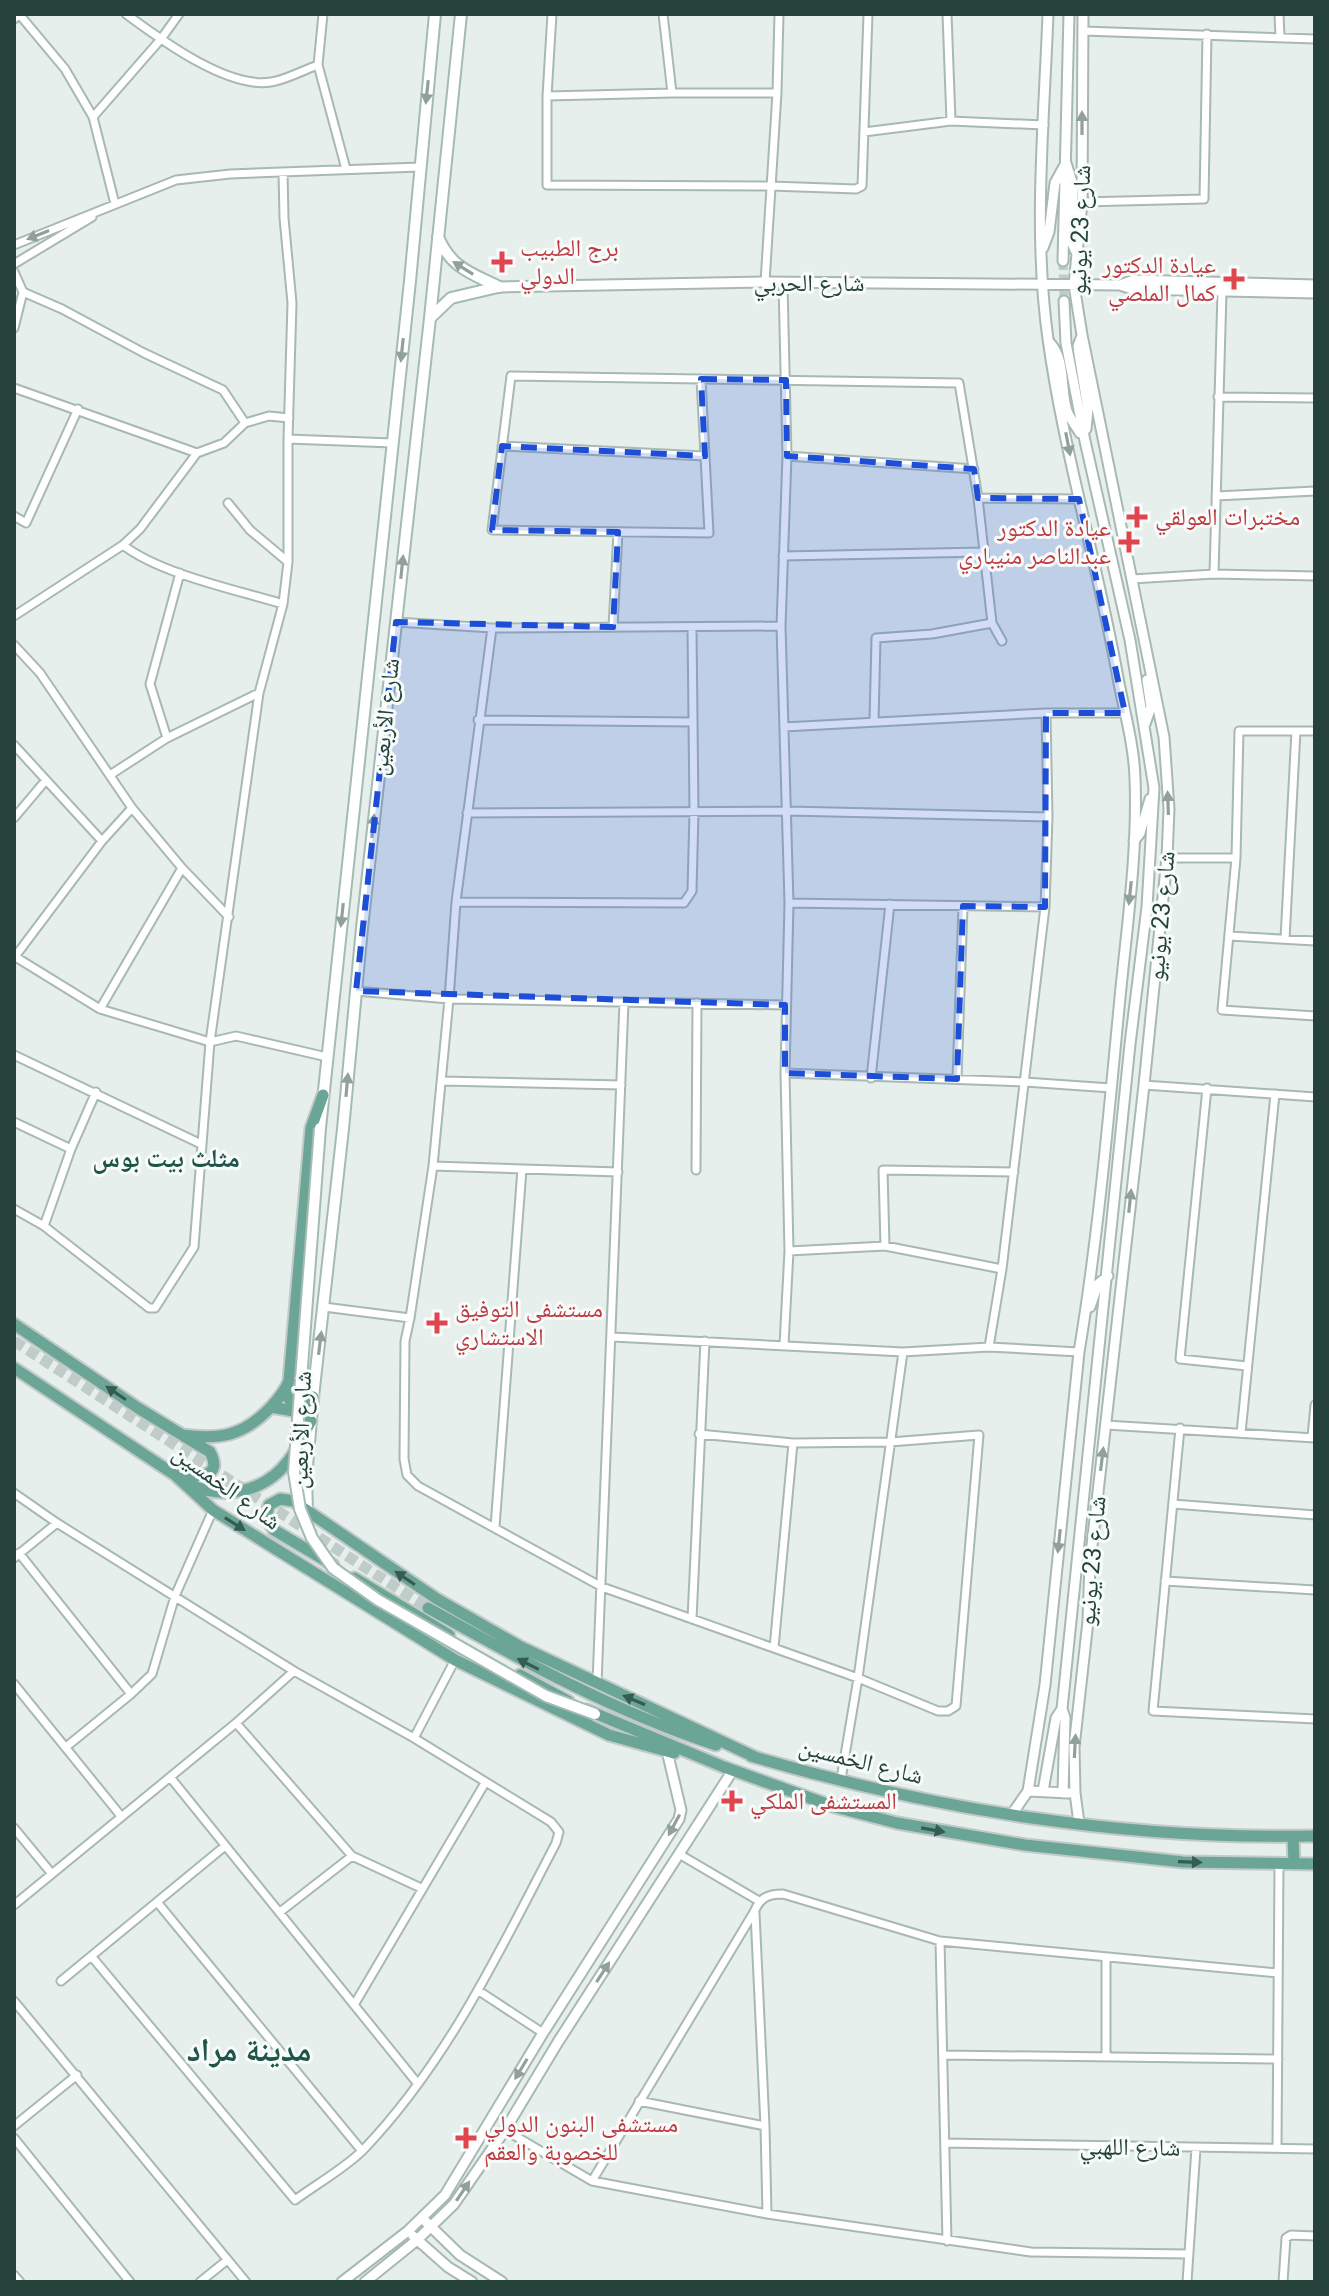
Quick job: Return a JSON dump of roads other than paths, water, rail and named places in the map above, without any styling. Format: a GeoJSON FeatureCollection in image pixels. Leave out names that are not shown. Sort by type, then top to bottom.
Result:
{"type":"FeatureCollection","features":[{"type":"Feature","properties":{"kind":"main road","name":"شارع الأربعين"},"geometry":{"type":"LineString","coordinates":[[435,14],[410,281],[323,1095],[294,1472],[300,1509],[312,1538],[333,1568],[378,1600],[546,1696],[595,1714]]}},
{"type":"Feature","properties":{"kind":"main road","name":"شارع الأربعين"},"geometry":{"type":"LineString","coordinates":[[321,1522],[307,1512],[306,1477],[313,1397],[461,14]]}},
{"type":"Feature","properties":{"kind":"main road"},"geometry":{"type":"LineString","coordinates":[[438,237],[449,258],[459,267],[499,287]]}},
{"type":"Feature","properties":{"kind":"main road"},"geometry":{"type":"LineString","coordinates":[[430,318],[451,298],[499,287]]}},
{"type":"Feature","properties":{"kind":"main road"},"geometry":{"type":"LineString","coordinates":[[182,1435],[204,1438],[242,1431],[256,1422],[285,1390],[291,1370],[311,1128],[323,1095]]}},
{"type":"Feature","properties":{"kind":"main road"},"geometry":{"type":"LineString","coordinates":[[14,1324],[210,1452],[213,1457],[210,1472],[180,1479]]}},
{"type":"Feature","properties":{"kind":"main road","name":"شارع الخمسين"},"geometry":{"type":"LineString","coordinates":[[14,1368],[180,1479],[213,1510],[455,1660],[609,1735],[729,1768]]}},
{"type":"Feature","properties":{"kind":"main road"},"geometry":{"type":"LineString","coordinates":[[285,1390],[289,1399],[297,1404],[306,1403],[313,1397]]}},
{"type":"Feature","properties":{"kind":"main road"},"geometry":{"type":"LineString","coordinates":[[180,1479],[204,1490],[221,1493],[245,1492],[267,1481],[289,1461],[311,1421],[294,1411],[271,1407]]}},
{"type":"Feature","properties":{"kind":"main road","name":"شارع الخمسين"},"geometry":{"type":"LineString","coordinates":[[321,1522],[293,1501],[280,1499],[269,1505],[266,1517],[274,1530],[405,1609],[595,1714],[835,1807],[911,1826],[1025,1845],[1183,1862],[1315,1864]]}},
{"type":"Feature","properties":{"kind":"main road"},"geometry":{"type":"LineString","coordinates":[[321,1522],[437,1599],[521,1647],[755,1757]]}},
{"type":"Feature","properties":{"kind":"main road","name":"شارع الخمسين"},"geometry":{"type":"LineString","coordinates":[[428,1608],[526,1663],[596,1697],[692,1737],[755,1757],[932,1801],[1012,1814],[1188,1835],[1315,1836]]}},
{"type":"Feature","properties":{"kind":"main road"},"geometry":{"type":"LineString","coordinates":[[1293,1837],[1294,1864]]}},
{"type":"Feature","properties":{"kind":"street"},"geometry":{"type":"LineString","coordinates":[[14,19],[19,14],[65,69],[93,117],[115,204]]}},
{"type":"Feature","properties":{"kind":"street"},"geometry":{"type":"LineString","coordinates":[[126,14],[219,73],[244,81],[270,83],[318,65]]}},
{"type":"Feature","properties":{"kind":"street"},"geometry":{"type":"LineString","coordinates":[[93,117],[179,14]]}},
{"type":"Feature","properties":{"kind":"street"},"geometry":{"type":"LineString","coordinates":[[323,14],[318,65],[346,169]]}},
{"type":"Feature","properties":{"kind":"street"},"geometry":{"type":"LineString","coordinates":[[552,14],[547,96],[547,185],[860,188],[868,14]]}},
{"type":"Feature","properties":{"kind":"street"},"geometry":{"type":"LineString","coordinates":[[663,14],[672,93]]}},
{"type":"Feature","properties":{"kind":"street"},"geometry":{"type":"LineString","coordinates":[[765,282],[779,14]]}},
{"type":"Feature","properties":{"kind":"street"},"geometry":{"type":"LineString","coordinates":[[947,14],[951,121]]}},
{"type":"Feature","properties":{"kind":"street","name":"شارع 23 يونيو"},"geometry":{"type":"LineString","coordinates":[[1012,1814],[1028,1791],[1045,1685],[1079,1352],[1111,1088],[1133,842],[1135,776],[1110,631],[1079,499],[1048,340],[1041,193],[1048,14]]}},
{"type":"Feature","properties":{"kind":"street"},"geometry":{"type":"LineString","coordinates":[[1063,261],[1069,14]]}},
{"type":"Feature","properties":{"kind":"street","name":"شارع 23 يونيو"},"geometry":{"type":"LineString","coordinates":[[1079,1823],[1074,1747],[1088,1621],[1090,1563],[1144,1085],[1167,858],[1169,809],[1164,737],[1074,285],[1082,202],[1083,14]]}},
{"type":"Feature","properties":{"kind":"street"},"geometry":{"type":"LineString","coordinates":[[1279,14],[1280,37]]}},
{"type":"Feature","properties":{"kind":"street"},"geometry":{"type":"LineString","coordinates":[[1083,31],[1315,39]]}},
{"type":"Feature","properties":{"kind":"street"},"geometry":{"type":"LineString","coordinates":[[1082,202],[1204,199],[1207,34]]}},
{"type":"Feature","properties":{"kind":"street"},"geometry":{"type":"LineString","coordinates":[[547,96],[777,93]]}},
{"type":"Feature","properties":{"kind":"street"},"geometry":{"type":"LineString","coordinates":[[864,132],[951,121],[1044,125]]}},
{"type":"Feature","properties":{"kind":"street"},"geometry":{"type":"LineString","coordinates":[[1042,251],[1049,232],[1055,183],[1066,163]]}},
{"type":"Feature","properties":{"kind":"street"},"geometry":{"type":"LineString","coordinates":[[1066,163],[1073,185],[1071,241],[1077,256]]}},
{"type":"Feature","properties":{"kind":"street"},"geometry":{"type":"LineString","coordinates":[[14,245],[176,180],[230,174],[420,167]]}},
{"type":"Feature","properties":{"kind":"street"},"geometry":{"type":"LineString","coordinates":[[14,1209],[44,1226],[149,1308],[155,1308],[194,1247],[210,1042],[259,693],[283,604],[288,562],[292,303],[283,172]]}},
{"type":"Feature","properties":{"kind":"street"},"geometry":{"type":"LineString","coordinates":[[14,264],[115,204]]}},
{"type":"Feature","properties":{"kind":"street"},"geometry":{"type":"LineString","coordinates":[[14,272],[23,292],[14,328]]}},
{"type":"Feature","properties":{"kind":"street","name":"شارع الحربي"},"geometry":{"type":"LineString","coordinates":[[1120,285],[1134,280],[1315,285]]}},
{"type":"Feature","properties":{"kind":"street","name":"شارع الحربي"},"geometry":{"type":"LineString","coordinates":[[499,287],[765,282],[1120,285],[1132,289],[1315,293]]}},
{"type":"Feature","properties":{"kind":"street"},"geometry":{"type":"LineString","coordinates":[[783,283],[787,456],[781,626],[789,903],[785,1005],[789,1251],[784,1345]]}},
{"type":"Feature","properties":{"kind":"street"},"geometry":{"type":"LineString","coordinates":[[23,292],[223,390],[245,423]]}},
{"type":"Feature","properties":{"kind":"street"},"geometry":{"type":"LineString","coordinates":[[1214,574],[1222,292]]}},
{"type":"Feature","properties":{"kind":"street"},"geometry":{"type":"LineString","coordinates":[[1063,1793],[1065,1718],[1062,1709],[1130,1044],[1147,907],[1154,788],[1130,640],[1066,343],[1064,301]]}},
{"type":"Feature","properties":{"kind":"street"},"geometry":{"type":"LineString","coordinates":[[1082,335],[1078,346],[1088,409],[1085,441]]}},
{"type":"Feature","properties":{"kind":"street"},"geometry":{"type":"LineString","coordinates":[[1048,340],[1057,353],[1068,412],[1085,441]]}},
{"type":"Feature","properties":{"kind":"street"},"geometry":{"type":"LineString","coordinates":[[701,379],[709,533],[492,530],[511,376],[959,383],[978,498],[992,623],[1002,641]]}},
{"type":"Feature","properties":{"kind":"street"},"geometry":{"type":"LineString","coordinates":[[14,388],[197,453]]}},
{"type":"Feature","properties":{"kind":"street"},"geometry":{"type":"LineString","coordinates":[[1218,397],[1315,398]]}},
{"type":"Feature","properties":{"kind":"street"},"geometry":{"type":"LineString","coordinates":[[14,516],[26,523],[78,409]]}},
{"type":"Feature","properties":{"kind":"street"},"geometry":{"type":"LineString","coordinates":[[14,616],[123,545],[140,529],[197,453],[224,443],[245,423],[269,416],[289,418]]}},
{"type":"Feature","properties":{"kind":"street"},"geometry":{"type":"LineString","coordinates":[[288,439],[392,443]]}},
{"type":"Feature","properties":{"kind":"street"},"geometry":{"type":"LineString","coordinates":[[502,446],[705,456]]}},
{"type":"Feature","properties":{"kind":"street"},"geometry":{"type":"LineString","coordinates":[[787,456],[974,469]]}},
{"type":"Feature","properties":{"kind":"street"},"geometry":{"type":"LineString","coordinates":[[1216,496],[1315,491]]}},
{"type":"Feature","properties":{"kind":"street"},"geometry":{"type":"LineString","coordinates":[[978,498],[1079,499]]}},
{"type":"Feature","properties":{"kind":"street"},"geometry":{"type":"LineString","coordinates":[[228,503],[250,530],[288,562]]}},
{"type":"Feature","properties":{"kind":"street"},"geometry":{"type":"LineString","coordinates":[[613,627],[618,532]]}},
{"type":"Feature","properties":{"kind":"street"},"geometry":{"type":"LineString","coordinates":[[123,545],[137,556],[180,573],[283,604]]}},
{"type":"Feature","properties":{"kind":"street"},"geometry":{"type":"LineString","coordinates":[[783,556],[983,552]]}},
{"type":"Feature","properties":{"kind":"street"},"geometry":{"type":"LineString","coordinates":[[167,738],[150,684],[180,573]]}},
{"type":"Feature","properties":{"kind":"street"},"geometry":{"type":"LineString","coordinates":[[1132,579],[1214,574],[1315,576]]}},
{"type":"Feature","properties":{"kind":"street"},"geometry":{"type":"LineString","coordinates":[[396,622],[492,628],[781,626]]}},
{"type":"Feature","properties":{"kind":"street"},"geometry":{"type":"LineString","coordinates":[[874,721],[876,638],[932,634],[992,623]]}},
{"type":"Feature","properties":{"kind":"street"},"geometry":{"type":"LineString","coordinates":[[492,628],[456,902],[433,1166],[405,1341],[404,1459],[407,1475],[418,1486],[602,1587],[858,1678],[938,1711],[948,1711],[956,1706],[979,1435],[890,1442],[793,1443],[699,1434]]}},
{"type":"Feature","properties":{"kind":"street"},"geometry":{"type":"LineString","coordinates":[[456,902],[684,903],[692,891],[692,628]]}},
{"type":"Feature","properties":{"kind":"street"},"geometry":{"type":"LineString","coordinates":[[1144,727],[1151,707],[1144,664],[1146,643]]}},
{"type":"Feature","properties":{"kind":"street"},"geometry":{"type":"LineString","coordinates":[[14,645],[40,673],[132,808],[182,868],[229,917]]}},
{"type":"Feature","properties":{"kind":"street"},"geometry":{"type":"LineString","coordinates":[[110,775],[167,738],[259,693]]}},
{"type":"Feature","properties":{"kind":"street"},"geometry":{"type":"LineString","coordinates":[[784,727],[1046,713],[1125,713]]}},
{"type":"Feature","properties":{"kind":"street"},"geometry":{"type":"LineString","coordinates":[[989,1347],[1002,1269],[1045,907],[1048,817],[1046,713]]}},
{"type":"Feature","properties":{"kind":"street"},"geometry":{"type":"LineString","coordinates":[[478,720],[693,722]]}},
{"type":"Feature","properties":{"kind":"street"},"geometry":{"type":"LineString","coordinates":[[1315,731],[1239,731],[1236,858],[1222,1010],[1315,1016]]}},
{"type":"Feature","properties":{"kind":"street"},"geometry":{"type":"LineString","coordinates":[[1285,939],[1296,731]]}},
{"type":"Feature","properties":{"kind":"street"},"geometry":{"type":"LineString","coordinates":[[14,745],[102,841]]}},
{"type":"Feature","properties":{"kind":"street"},"geometry":{"type":"LineString","coordinates":[[14,818],[46,780]]}},
{"type":"Feature","properties":{"kind":"street"},"geometry":{"type":"LineString","coordinates":[[1133,842],[1140,833],[1154,788]]}},
{"type":"Feature","properties":{"kind":"street"},"geometry":{"type":"LineString","coordinates":[[132,808],[102,841],[14,957],[100,1009],[210,1042],[236,1036],[327,1057]]}},
{"type":"Feature","properties":{"kind":"street"},"geometry":{"type":"LineString","coordinates":[[467,813],[788,811],[1048,817]]}},
{"type":"Feature","properties":{"kind":"street"},"geometry":{"type":"LineString","coordinates":[[1167,858],[1236,858]]}},
{"type":"Feature","properties":{"kind":"street"},"geometry":{"type":"LineString","coordinates":[[100,1009],[182,868]]}},
{"type":"Feature","properties":{"kind":"street"},"geometry":{"type":"LineString","coordinates":[[789,903],[1045,907]]}},
{"type":"Feature","properties":{"kind":"street"},"geometry":{"type":"LineString","coordinates":[[871,1078],[890,904]]}},
{"type":"Feature","properties":{"kind":"street"},"geometry":{"type":"LineString","coordinates":[[957,1079],[963,906]]}},
{"type":"Feature","properties":{"kind":"street"},"geometry":{"type":"LineString","coordinates":[[1229,936],[1315,941]]}},
{"type":"Feature","properties":{"kind":"street"},"geometry":{"type":"LineString","coordinates":[[356,991],[449,999],[785,1005]]}},
{"type":"Feature","properties":{"kind":"street"},"geometry":{"type":"LineString","coordinates":[[597,1684],[624,1002]]}},
{"type":"Feature","properties":{"kind":"street"},"geometry":{"type":"LineString","coordinates":[[696,1170],[697,1003]]}},
{"type":"Feature","properties":{"kind":"street"},"geometry":{"type":"LineString","coordinates":[[14,1055],[201,1144]]}},
{"type":"Feature","properties":{"kind":"street"},"geometry":{"type":"LineString","coordinates":[[785,1073],[1111,1088]]}},
{"type":"Feature","properties":{"kind":"street"},"geometry":{"type":"LineString","coordinates":[[442,1081],[621,1085]]}},
{"type":"Feature","properties":{"kind":"street"},"geometry":{"type":"LineString","coordinates":[[1144,1085],[1315,1097]]}},
{"type":"Feature","properties":{"kind":"street"},"geometry":{"type":"LineString","coordinates":[[1207,1088],[1180,1359],[1247,1366]]}},
{"type":"Feature","properties":{"kind":"street"},"geometry":{"type":"LineString","coordinates":[[44,1226],[71,1149],[96,1092]]}},
{"type":"Feature","properties":{"kind":"street"},"geometry":{"type":"LineString","coordinates":[[1241,1433],[1275,1094]]}},
{"type":"Feature","properties":{"kind":"street"},"geometry":{"type":"LineString","coordinates":[[14,1122],[71,1149]]}},
{"type":"Feature","properties":{"kind":"street"},"geometry":{"type":"LineString","coordinates":[[433,1166],[618,1172]]}},
{"type":"Feature","properties":{"kind":"street"},"geometry":{"type":"LineString","coordinates":[[495,1527],[522,1169]]}},
{"type":"Feature","properties":{"kind":"street"},"geometry":{"type":"LineString","coordinates":[[885,1246],[883,1170],[1014,1172]]}},
{"type":"Feature","properties":{"kind":"street"},"geometry":{"type":"LineString","coordinates":[[789,1251],[885,1246],[1002,1269]]}},
{"type":"Feature","properties":{"kind":"street"},"geometry":{"type":"LineString","coordinates":[[1085,1314],[1098,1284],[1108,1276]]}},
{"type":"Feature","properties":{"kind":"street"},"geometry":{"type":"LineString","coordinates":[[324,1307],[410,1318]]}},
{"type":"Feature","properties":{"kind":"street"},"geometry":{"type":"LineString","coordinates":[[612,1337],[903,1352],[989,1347],[1079,1352]]}},
{"type":"Feature","properties":{"kind":"street"},"geometry":{"type":"LineString","coordinates":[[692,1619],[705,1341]]}},
{"type":"Feature","properties":{"kind":"street"},"geometry":{"type":"LineString","coordinates":[[841,1779],[903,1352]]}},
{"type":"Feature","properties":{"kind":"street"},"geometry":{"type":"LineString","coordinates":[[1106,1425],[1313,1438],[1315,1405]]}},
{"type":"Feature","properties":{"kind":"street"},"geometry":{"type":"LineString","coordinates":[[1180,1428],[1153,1711],[1315,1719]]}},
{"type":"Feature","properties":{"kind":"street"},"geometry":{"type":"LineString","coordinates":[[774,1648],[793,1443]]}},
{"type":"Feature","properties":{"kind":"street"},"geometry":{"type":"LineString","coordinates":[[14,1493],[294,1671],[414,1738],[551,1822],[559,1832],[479,1991],[418,2084],[362,2151],[295,2200],[92,1957]]}},
{"type":"Feature","properties":{"kind":"street"},"geometry":{"type":"LineString","coordinates":[[1173,1504],[1315,1515]]}},
{"type":"Feature","properties":{"kind":"street"},"geometry":{"type":"LineString","coordinates":[[66,1747],[152,1674],[175,1596],[213,1510]]}},
{"type":"Feature","properties":{"kind":"street"},"geometry":{"type":"LineString","coordinates":[[57,1523],[17,1556],[131,1694]]}},
{"type":"Feature","properties":{"kind":"street"},"geometry":{"type":"LineString","coordinates":[[1165,1581],[1315,1590]]}},
{"type":"Feature","properties":{"kind":"street"},"geometry":{"type":"LineString","coordinates":[[414,1738],[455,1660]]}},
{"type":"Feature","properties":{"kind":"street"},"geometry":{"type":"LineString","coordinates":[[14,1905],[236,1723],[294,1671]]}},
{"type":"Feature","properties":{"kind":"street"},"geometry":{"type":"LineString","coordinates":[[14,1684],[121,1816]]}},
{"type":"Feature","properties":{"kind":"street"},"geometry":{"type":"LineString","coordinates":[[1043,1791],[1056,1718],[1062,1709]]}},
{"type":"Feature","properties":{"kind":"street"},"geometry":{"type":"LineString","coordinates":[[236,1723],[352,1856],[421,1888]]}},
{"type":"Feature","properties":{"kind":"street"},"geometry":{"type":"LineString","coordinates":[[342,2282],[408,2231],[445,2195],[679,1819],[681,1810],[667,1751]]}},
{"type":"Feature","properties":{"kind":"street"},"geometry":{"type":"LineString","coordinates":[[365,2282],[431,2228],[454,2204],[505,2130],[679,1854],[729,1768]]}},
{"type":"Feature","properties":{"kind":"street"},"geometry":{"type":"LineString","coordinates":[[170,1777],[418,2084]]}},
{"type":"Feature","properties":{"kind":"street"},"geometry":{"type":"LineString","coordinates":[[354,2005],[485,1783]]}},
{"type":"Feature","properties":{"kind":"street"},"geometry":{"type":"LineString","coordinates":[[1028,1791],[1075,1793]]}},
{"type":"Feature","properties":{"kind":"street"},"geometry":{"type":"LineString","coordinates":[[14,1828],[52,1874]]}},
{"type":"Feature","properties":{"kind":"street"},"geometry":{"type":"LineString","coordinates":[[61,1981],[225,1846]]}},
{"type":"Feature","properties":{"kind":"street"},"geometry":{"type":"LineString","coordinates":[[679,1854],[759,1901]]}},
{"type":"Feature","properties":{"kind":"street"},"geometry":{"type":"LineString","coordinates":[[280,1912],[352,1856]]}},
{"type":"Feature","properties":{"kind":"street"},"geometry":{"type":"LineString","coordinates":[[1277,2148],[1279,1864]]}},
{"type":"Feature","properties":{"kind":"street"},"geometry":{"type":"LineString","coordinates":[[592,2181],[759,1901],[769,1894],[783,1894],[940,1941],[1278,1973]]}},
{"type":"Feature","properties":{"kind":"street"},"geometry":{"type":"LineString","coordinates":[[157,1902],[362,2151]]}},
{"type":"Feature","properties":{"kind":"street"},"geometry":{"type":"LineString","coordinates":[[754,1912],[767,2214]]}},
{"type":"Feature","properties":{"kind":"street"},"geometry":{"type":"LineString","coordinates":[[940,1941],[947,2241]]}},
{"type":"Feature","properties":{"kind":"street"},"geometry":{"type":"LineString","coordinates":[[1106,1957],[1106,2057]]}},
{"type":"Feature","properties":{"kind":"street"},"geometry":{"type":"LineString","coordinates":[[479,1991],[543,2033]]}},
{"type":"Feature","properties":{"kind":"street"},"geometry":{"type":"LineString","coordinates":[[14,2001],[246,2282]]}},
{"type":"Feature","properties":{"kind":"street"},"geometry":{"type":"LineString","coordinates":[[14,2018],[23,2011]]}},
{"type":"Feature","properties":{"kind":"street"},"geometry":{"type":"LineString","coordinates":[[944,2055],[1278,2059]]}},
{"type":"Feature","properties":{"kind":"street"},"geometry":{"type":"LineString","coordinates":[[14,2126],[77,2075]]}},
{"type":"Feature","properties":{"kind":"street"},"geometry":{"type":"LineString","coordinates":[[639,2101],[765,2126]]}},
{"type":"Feature","properties":{"kind":"street"},"geometry":{"type":"LineString","coordinates":[[505,2130],[592,2181],[767,2214],[1031,2252],[1188,2254]]}},
{"type":"Feature","properties":{"kind":"street"},"geometry":{"type":"LineString","coordinates":[[14,2138],[130,2282]]}},
{"type":"Feature","properties":{"kind":"street","name":"شارع اللهبي"},"geometry":{"type":"LineString","coordinates":[[945,2143],[1315,2149]]}},
{"type":"Feature","properties":{"kind":"street"},"geometry":{"type":"LineString","coordinates":[[1187,2282],[1196,2148]]}},
{"type":"Feature","properties":{"kind":"street"},"geometry":{"type":"LineString","coordinates":[[422,2218],[460,2255],[502,2282]]}},
{"type":"Feature","properties":{"kind":"street"},"geometry":{"type":"LineString","coordinates":[[408,2231],[448,2267],[472,2282]]}},
{"type":"Feature","properties":{"kind":"street"},"geometry":{"type":"LineString","coordinates":[[1283,2282],[1286,2238],[1291,2235],[1315,2236]]}},
{"type":"Feature","properties":{"kind":"street"},"geometry":{"type":"LineString","coordinates":[[200,2282],[226,2261]]}},
{"type":"Feature","properties":{"kind":"street"},"geometry":{"type":"LineString","coordinates":[[14,2275],[20,2282]]}},
{"type":"Feature","properties":{"kind":"tunnel"},"geometry":{"type":"LineString","coordinates":[[1063,261],[1064,301]]}},
{"type":"Feature","properties":{"kind":"tunnel"},"geometry":{"type":"LineString","coordinates":[[14,1341],[428,1608]]}},
{"type":"Feature","properties":{"kind":"place","name":"برج الطبيب الدولي"},"geometry":{"type":"Point","coordinates":[502,262]}},
{"type":"Feature","properties":{"kind":"place","name":"عيادة الدكتور كمال الملصي"},"geometry":{"type":"Point","coordinates":[1234,279]}},
{"type":"Feature","properties":{"kind":"place","name":"مختبرات العولقي"},"geometry":{"type":"Point","coordinates":[1137,517]}},
{"type":"Feature","properties":{"kind":"place","name":"عيادة الدكتور عبدالناصر منيباري"},"geometry":{"type":"Point","coordinates":[1129,542]}},
{"type":"Feature","properties":{"kind":"place","name":"مستشفى التوفيق الاستشاري"},"geometry":{"type":"Point","coordinates":[437,1323]}},
{"type":"Feature","properties":{"kind":"place","name":"المستشفى الملكي"},"geometry":{"type":"Point","coordinates":[732,1801]}},
{"type":"Feature","properties":{"kind":"place","name":"مستشفى البنون الدولي للخصوبة والعقم"},"geometry":{"type":"Point","coordinates":[466,2138]}},
{"type":"Feature","properties":{"kind":"district","name":"مثلث بيت بوس"},"geometry":{"type":"Point","coordinates":[166,1158]}},
{"type":"Feature","properties":{"kind":"district","name":"مدينة مراد"},"geometry":{"type":"Point","coordinates":[249,2050]}}]}
